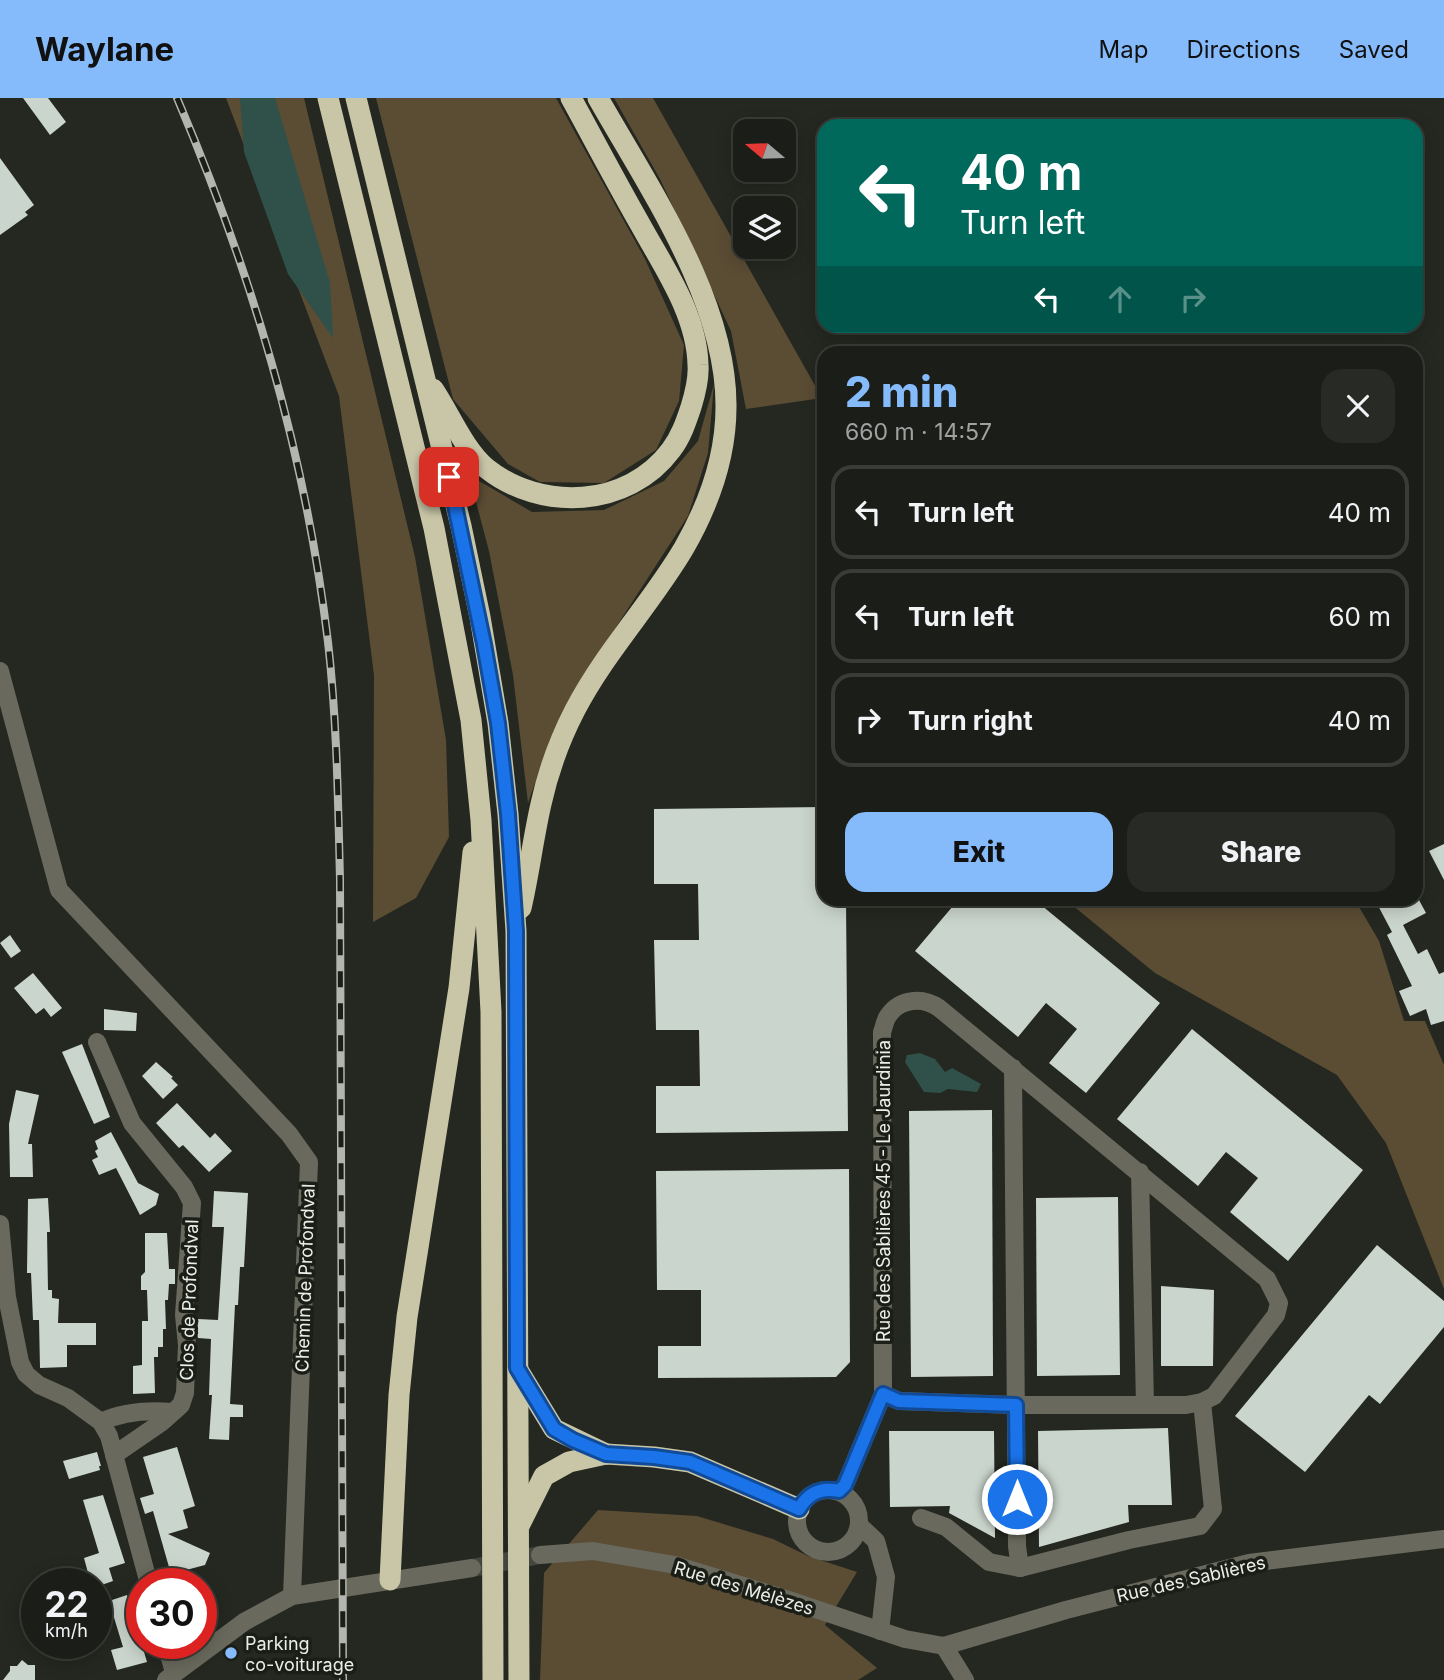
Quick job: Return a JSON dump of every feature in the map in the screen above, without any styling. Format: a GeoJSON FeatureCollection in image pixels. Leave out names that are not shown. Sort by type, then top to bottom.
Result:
{"type":"FeatureCollection","features":[{"type":"Feature","properties":{"kind":"highway"},"geometry":{"type":"LineString","coordinates":[[328,98],[434,528],[471,720],[481,820],[491,1012],[493,1680]]}},
{"type":"Feature","properties":{"kind":"highway"},"geometry":{"type":"LineString","coordinates":[[356,98],[461,526],[498,723],[508,814],[516,931],[519,1680]]}},
{"type":"Feature","properties":{"kind":"highway"},"geometry":{"type":"LineString","coordinates":[[425,378],[465,441],[485,466],[511,484],[542,496],[575,499],[605,494],[630,484],[650,471],[671,450],[685,426],[694,396],[698,365],[692,329],[675,288],[570,98]]}},
{"type":"Feature","properties":{"kind":"highway"},"geometry":{"type":"LineString","coordinates":[[516,931],[541,804],[555,756],[575,710],[600,668],[684,548],[707,501],[721,453],[726,407],[721,353],[703,295],[657,202],[598,98]]}},
{"type":"Feature","properties":{"kind":"highway"},"geometry":{"type":"LineString","coordinates":[[390,1580],[399,1395],[407,1317],[459,988],[471,862],[481,820]]}},
{"type":"Feature","properties":{"kind":"highway"},"geometry":{"type":"LineString","coordinates":[[517,1368],[554,1429],[606,1454]]}},
{"type":"Feature","properties":{"kind":"highway"},"geometry":{"type":"LineString","coordinates":[[518,1529],[544,1476],[569,1462],[606,1454],[690,1462],[799,1509]]}},
{"type":"Feature","properties":{"kind":"street","name":"Chemin de Profondval"},"geometry":{"type":"LineString","coordinates":[[0,671],[59,890],[289,1135],[309,1162],[292,1596]]}},
{"type":"Feature","properties":{"kind":"street","name":"Rue des Sablières 45 - Le Jaurdinia"},"geometry":{"type":"LineString","coordinates":[[839,1491],[845,1485],[883,1394],[882,1032],[888,1015],[900,1004],[915,1000],[931,1002],[1267,1279],[1279,1303],[1276,1315],[1214,1396],[1202,1402]]}},
{"type":"Feature","properties":{"kind":"street","name":"Clos de Profondval"},"geometry":{"type":"LineString","coordinates":[[97,1042],[132,1123],[184,1188],[192,1203],[184,1315],[187,1345],[185,1393],[181,1405],[162,1422],[114,1455]]}},
{"type":"Feature","properties":{"kind":"street"},"geometry":{"type":"LineString","coordinates":[[1013,1068],[1017,1546],[1020,1568]]}},
{"type":"Feature","properties":{"kind":"street"},"geometry":{"type":"LineString","coordinates":[[1140,1172],[1145,1405]]}},
{"type":"Feature","properties":{"kind":"street"},"geometry":{"type":"LineString","coordinates":[[0,1224],[7,1297],[20,1362],[26,1374],[39,1385],[68,1398],[101,1422],[109,1436],[145,1568]]}},
{"type":"Feature","properties":{"kind":"street"},"geometry":{"type":"LineString","coordinates":[[883,1394],[899,1401],[1016,1405],[1186,1405],[1202,1402],[1213,1509],[1199,1526],[1129,1540],[1020,1568],[989,1562],[946,1527],[921,1518]]}},
{"type":"Feature","properties":{"kind":"street"},"geometry":{"type":"LineString","coordinates":[[101,1422],[114,1416],[172,1412]]}},
{"type":"Feature","properties":{"kind":"street"},"geometry":{"type":"LineString","coordinates":[[820,1490],[839,1491],[851,1499],[858,1511],[860,1525],[856,1537],[848,1546],[829,1553],[809,1547],[797,1530],[796,1519],[803,1501],[820,1490]]}},
{"type":"Feature","properties":{"kind":"street"},"geometry":{"type":"LineString","coordinates":[[860,1525],[876,1541],[886,1577],[880,1631]]}},
{"type":"Feature","properties":{"kind":"street","name":"Rue des Sablières"},"geometry":{"type":"LineString","coordinates":[[944,1646],[1066,1610],[1249,1563],[1444,1539]]}},
{"type":"Feature","properties":{"kind":"street"},"geometry":{"type":"LineString","coordinates":[[848,1546],[882,1560]]}},
{"type":"Feature","properties":{"kind":"street","name":"Rue des Mélèzes"},"geometry":{"type":"LineString","coordinates":[[540,1555],[593,1551],[675,1565],[905,1639],[944,1646]]}},
{"type":"Feature","properties":{"kind":"street"},"geometry":{"type":"LineString","coordinates":[[168,1659],[170,1677],[244,1622],[292,1596],[472,1568]]}},
{"type":"Feature","properties":{"kind":"street"},"geometry":{"type":"LineString","coordinates":[[944,1646],[965,1680]]}},
{"type":"Feature","properties":{"kind":"shaded area"},"geometry":{"type":"Polygon","coordinates":[[[226,98],[304,98],[415,557],[446,740],[449,837],[416,898],[373,922],[374,675],[339,396],[226,98]]]}},
{"type":"Feature","properties":{"kind":"shaded area"},"geometry":{"type":"Polygon","coordinates":[[[376,98],[556,98],[645,259],[684,345],[679,401],[656,450],[604,483],[540,482],[508,464],[453,399],[376,98]]]}},
{"type":"Feature","properties":{"kind":"shaded area"},"geometry":{"type":"Polygon","coordinates":[[[614,98],[653,98],[733,240],[733,259],[744,259],[817,389],[817,399],[746,409],[731,331],[660,179],[614,98]]]}},
{"type":"Feature","properties":{"kind":"shaded area"},"geometry":{"type":"Polygon","coordinates":[[[714,384],[708,453],[688,516],[585,675],[553,732],[528,803],[513,675],[489,551],[469,475],[532,512],[604,510],[664,481],[698,441],[714,384]]]}},
{"type":"Feature","properties":{"kind":"shaded area"},"geometry":{"type":"Polygon","coordinates":[[[1073,906],[1359,906],[1379,941],[1404,1021],[1425,1021],[1444,1065],[1444,1289],[1386,1143],[1337,1075],[1155,973],[1073,906]]]}},
{"type":"Feature","properties":{"kind":"shaded area"},"geometry":{"type":"Polygon","coordinates":[[[598,1510],[697,1516],[773,1539],[808,1556],[857,1572],[825,1625],[877,1668],[858,1680],[540,1680],[544,1573],[598,1510]]]}},
{"type":"Feature","properties":{"kind":"water"},"geometry":{"type":"Polygon","coordinates":[[[240,98],[275,98],[330,283],[333,338],[288,274],[244,152],[240,98]]]}},
{"type":"Feature","properties":{"kind":"water"},"geometry":{"type":"Polygon","coordinates":[[[920,1053],[935,1059],[945,1072],[952,1068],[981,1084],[977,1092],[948,1089],[940,1093],[924,1092],[905,1062],[907,1055],[920,1053]]]}},
{"type":"Feature","properties":{"kind":"building"},"geometry":{"type":"Polygon","coordinates":[[[23,98],[48,98],[66,122],[50,135],[23,98]]]}},
{"type":"Feature","properties":{"kind":"building"},"geometry":{"type":"Polygon","coordinates":[[[0,158],[34,205],[25,212],[28,215],[0,235],[0,158]]]}},
{"type":"Feature","properties":{"kind":"building"},"geometry":{"type":"Polygon","coordinates":[[[817,807],[817,906],[846,906],[848,1131],[656,1133],[656,1086],[700,1086],[699,1030],[656,1030],[654,940],[699,940],[698,884],[654,884],[654,809],[817,807]]]}},
{"type":"Feature","properties":{"kind":"building"},"geometry":{"type":"Polygon","coordinates":[[[1444,844],[1444,880],[1429,851],[1444,844]]]}},
{"type":"Feature","properties":{"kind":"building"},"geometry":{"type":"Polygon","coordinates":[[[953,906],[1042,906],[1160,1003],[1086,1093],[1049,1063],[1077,1029],[1046,1003],[1018,1037],[915,951],[953,906]]]}},
{"type":"Feature","properties":{"kind":"building"},"geometry":{"type":"Polygon","coordinates":[[[1378,906],[1422,906],[1426,913],[1403,925],[1418,954],[1427,949],[1439,974],[1444,972],[1444,1021],[1431,1025],[1426,1009],[1410,1016],[1399,991],[1412,986],[1387,935],[1392,932],[1378,906]]]}},
{"type":"Feature","properties":{"kind":"building"},"geometry":{"type":"Polygon","coordinates":[[[10,935],[21,951],[11,958],[0,943],[10,935]]]}},
{"type":"Feature","properties":{"kind":"building"},"geometry":{"type":"Polygon","coordinates":[[[33,973],[62,1008],[51,1017],[44,1008],[36,1014],[14,988],[33,973]]]}},
{"type":"Feature","properties":{"kind":"building"},"geometry":{"type":"Polygon","coordinates":[[[104,1009],[137,1013],[136,1031],[104,1030],[104,1009]]]}},
{"type":"Feature","properties":{"kind":"building"},"geometry":{"type":"Polygon","coordinates":[[[1192,1029],[1363,1170],[1288,1261],[1230,1212],[1258,1178],[1226,1152],[1198,1186],[1117,1119],[1192,1029]]]}},
{"type":"Feature","properties":{"kind":"building"},"geometry":{"type":"Polygon","coordinates":[[[82,1044],[110,1117],[94,1124],[62,1052],[82,1044]]]}},
{"type":"Feature","properties":{"kind":"building"},"geometry":{"type":"Polygon","coordinates":[[[156,1062],[178,1085],[163,1099],[142,1076],[156,1062]]]}},
{"type":"Feature","properties":{"kind":"building"},"geometry":{"type":"Polygon","coordinates":[[[16,1090],[39,1095],[28,1144],[32,1144],[33,1177],[10,1177],[9,1124],[16,1090]]]}},
{"type":"Feature","properties":{"kind":"building"},"geometry":{"type":"Polygon","coordinates":[[[177,1103],[210,1138],[215,1133],[232,1151],[209,1172],[183,1145],[179,1148],[156,1123],[177,1103]]]}},
{"type":"Feature","properties":{"kind":"building"},"geometry":{"type":"Polygon","coordinates":[[[992,1110],[993,1376],[911,1377],[909,1111],[992,1110]]]}},
{"type":"Feature","properties":{"kind":"building"},"geometry":{"type":"Polygon","coordinates":[[[111,1132],[138,1183],[159,1194],[156,1205],[140,1215],[116,1168],[99,1175],[92,1160],[98,1157],[95,1141],[111,1132]]]}},
{"type":"Feature","properties":{"kind":"building"},"geometry":{"type":"Polygon","coordinates":[[[849,1169],[850,1362],[836,1377],[658,1378],[658,1346],[701,1346],[701,1290],[657,1290],[656,1171],[849,1169]]]}},
{"type":"Feature","properties":{"kind":"building"},"geometry":{"type":"Polygon","coordinates":[[[214,1191],[248,1193],[244,1267],[240,1267],[238,1305],[235,1305],[230,1404],[243,1405],[243,1417],[230,1417],[229,1440],[209,1439],[212,1395],[209,1395],[211,1339],[198,1338],[197,1334],[198,1319],[218,1320],[224,1227],[212,1227],[214,1191]]]}},
{"type":"Feature","properties":{"kind":"building"},"geometry":{"type":"Polygon","coordinates":[[[1118,1197],[1120,1375],[1037,1376],[1036,1198],[1118,1197]]]}},
{"type":"Feature","properties":{"kind":"building"},"geometry":{"type":"Polygon","coordinates":[[[48,1198],[48,1290],[52,1290],[52,1298],[59,1299],[58,1323],[96,1323],[96,1345],[67,1345],[67,1367],[40,1368],[39,1320],[33,1320],[31,1273],[27,1273],[28,1199],[48,1198]]]}},
{"type":"Feature","properties":{"kind":"building"},"geometry":{"type":"Polygon","coordinates":[[[145,1233],[167,1233],[169,1269],[175,1269],[175,1284],[169,1284],[168,1300],[165,1300],[166,1329],[163,1329],[163,1347],[158,1347],[158,1357],[154,1357],[155,1393],[133,1394],[133,1366],[142,1365],[142,1321],[148,1321],[147,1290],[141,1290],[141,1276],[145,1272],[145,1233]]]}},
{"type":"Feature","properties":{"kind":"building"},"geometry":{"type":"Polygon","coordinates":[[[1377,1245],[1444,1301],[1444,1327],[1380,1404],[1369,1395],[1305,1472],[1235,1416],[1377,1245]]]}},
{"type":"Feature","properties":{"kind":"building"},"geometry":{"type":"Polygon","coordinates":[[[1161,1286],[1214,1290],[1213,1366],[1161,1366],[1161,1286]]]}},
{"type":"Feature","properties":{"kind":"building"},"geometry":{"type":"Polygon","coordinates":[[[1168,1428],[1172,1505],[1128,1505],[1129,1522],[1039,1547],[1038,1431],[1168,1428]]]}},
{"type":"Feature","properties":{"kind":"building"},"geometry":{"type":"Polygon","coordinates":[[[889,1431],[994,1431],[995,1538],[949,1513],[950,1506],[890,1507],[889,1431]]]}},
{"type":"Feature","properties":{"kind":"building"},"geometry":{"type":"Polygon","coordinates":[[[177,1447],[195,1506],[183,1510],[188,1528],[168,1534],[210,1553],[205,1565],[169,1568],[153,1511],[145,1514],[140,1498],[154,1494],[143,1457],[177,1447]]]}},
{"type":"Feature","properties":{"kind":"building"},"geometry":{"type":"Polygon","coordinates":[[[97,1452],[100,1470],[69,1479],[63,1461],[97,1452]]]}},
{"type":"Feature","properties":{"kind":"building"},"geometry":{"type":"Polygon","coordinates":[[[103,1495],[125,1563],[109,1568],[87,1568],[84,1558],[99,1553],[83,1500],[103,1495]]]}},
{"type":"Feature","properties":{"kind":"building"},"geometry":{"type":"Polygon","coordinates":[[[126,1595],[126,1659],[146,1659],[147,1662],[117,1670],[112,1650],[123,1647],[112,1611],[112,1600],[126,1595]]]}},
{"type":"Feature","properties":{"kind":"building"},"geometry":{"type":"Polygon","coordinates":[[[22,1660],[28,1665],[35,1665],[35,1680],[3,1680],[10,1671],[10,1666],[17,1666],[22,1660]]]}},
{"type":"Feature","properties":{"kind":"tunnel"},"geometry":{"type":"LineString","coordinates":[[472,1568],[540,1555]]}},
{"type":"Feature","properties":{"kind":"railway"},"geometry":{"type":"LineString","coordinates":[[177,98],[229,230],[272,364],[305,501],[328,642],[338,790],[340,880],[343,1680]]}},
{"type":"Feature","properties":{"kind":"place","name":"Parking co-voiturage"},"geometry":{"type":"Point","coordinates":[231,1653]}},
{"type":"Feature","properties":{"kind":"route"},"geometry":{"type":"LineString","coordinates":[[449,477],[480,617],[498,723],[508,814],[516,931],[517,1368],[554,1429],[573,1440],[606,1454],[690,1462],[799,1509],[811,1494],[820,1490],[839,1491],[845,1485],[883,1394],[899,1401],[1016,1405],[1017,1499]]}}]}
